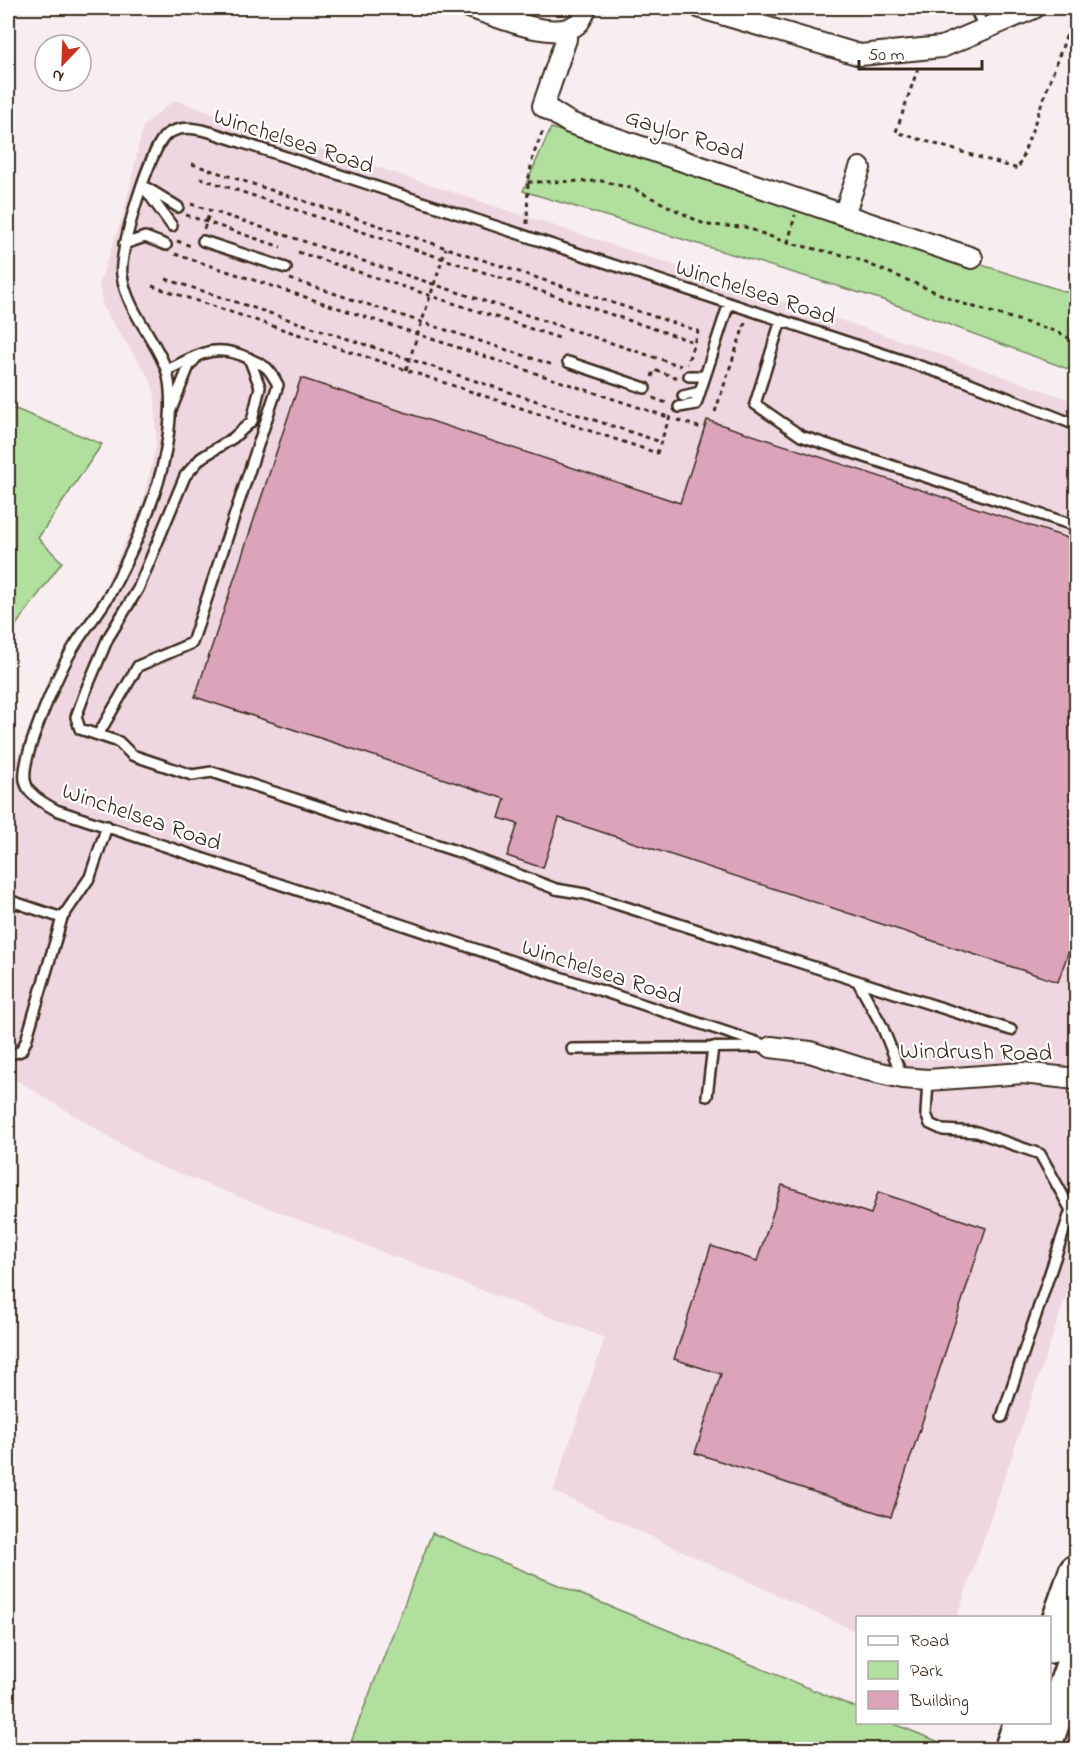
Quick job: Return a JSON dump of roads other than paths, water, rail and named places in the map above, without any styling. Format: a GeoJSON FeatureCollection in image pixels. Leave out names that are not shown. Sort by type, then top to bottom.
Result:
{"type":"FeatureCollection","features":[{"type":"Feature","properties":{"kind":"highway"},"geometry":{"type":"LineString","coordinates":[[1051,1643],[1077,1572]]}},
{"type":"Feature","properties":{"kind":"highway"},"geometry":{"type":"LineString","coordinates":[[1043,1749],[1077,1656]]}},
{"type":"Feature","properties":{"kind":"highway"},"geometry":{"type":"LineString","coordinates":[[1011,1749],[1020,1724]]}},
{"type":"Feature","properties":{"kind":"street"},"geometry":{"type":"LineString","coordinates":[[471,8],[552,32],[566,30],[577,24],[586,8]]}},
{"type":"Feature","properties":{"kind":"street"},"geometry":{"type":"LineString","coordinates":[[701,8],[860,55],[916,52],[942,47],[1034,8]]}},
{"type":"Feature","properties":{"kind":"street","name":"Gaylor Road"},"geometry":{"type":"LineString","coordinates":[[566,30],[566,39],[543,106],[570,123],[972,258]]}},
{"type":"Feature","properties":{"kind":"street"},"geometry":{"type":"LineString","coordinates":[[844,215],[860,168]]}},
{"type":"Feature","properties":{"kind":"street","name":"Windrush Road"},"geometry":{"type":"LineString","coordinates":[[771,1047],[810,1052],[863,1070],[903,1078],[928,1080],[1023,1073],[1077,1079]]}},
{"type":"Feature","properties":{"kind":"lane"},"geometry":{"type":"LineString","coordinates":[[975,8],[985,30]]}},
{"type":"Feature","properties":{"kind":"lane","name":"Winchelsea Road"},"geometry":{"type":"LineString","coordinates":[[771,1047],[56,810],[38,800],[24,779],[35,733],[74,646],[112,590],[153,498],[162,470],[171,411],[167,370],[127,295],[121,274],[124,244],[142,186],[158,146],[165,136],[176,129],[192,128],[986,388],[1077,424]]}},
{"type":"Feature","properties":{"kind":"lane"},"geometry":{"type":"LineString","coordinates":[[142,186],[177,210]]}},
{"type":"Feature","properties":{"kind":"lane"},"geometry":{"type":"LineString","coordinates":[[142,186],[172,226]]}},
{"type":"Feature","properties":{"kind":"lane"},"geometry":{"type":"LineString","coordinates":[[124,244],[145,237],[166,245]]}},
{"type":"Feature","properties":{"kind":"lane"},"geometry":{"type":"LineString","coordinates":[[203,241],[286,268]]}},
{"type":"Feature","properties":{"kind":"lane"},"geometry":{"type":"LineString","coordinates":[[680,407],[696,404],[729,303]]}},
{"type":"Feature","properties":{"kind":"lane"},"geometry":{"type":"LineString","coordinates":[[781,320],[755,404],[778,421],[801,436],[1077,526]]}},
{"type":"Feature","properties":{"kind":"lane"},"geometry":{"type":"LineString","coordinates":[[98,735],[138,666],[192,643],[278,385],[268,366],[234,351],[221,349],[198,356],[167,370]]}},
{"type":"Feature","properties":{"kind":"lane"},"geometry":{"type":"LineString","coordinates":[[171,411],[189,366],[198,356]]}},
{"type":"Feature","properties":{"kind":"lane"},"geometry":{"type":"LineString","coordinates":[[249,358],[260,387],[252,421],[233,438],[201,458],[185,476],[138,589],[108,638],[86,690],[76,717],[80,729],[119,742],[132,755],[192,775],[212,772],[459,852],[556,889],[585,894],[1011,1029]]}},
{"type":"Feature","properties":{"kind":"lane"},"geometry":{"type":"LineString","coordinates":[[568,362],[645,392]]}},
{"type":"Feature","properties":{"kind":"lane"},"geometry":{"type":"LineString","coordinates":[[687,375],[705,376]]}},
{"type":"Feature","properties":{"kind":"lane"},"geometry":{"type":"LineString","coordinates":[[683,396],[700,392]]}},
{"type":"Feature","properties":{"kind":"lane"},"geometry":{"type":"LineString","coordinates":[[8,1055],[21,1051],[26,1041],[62,918],[90,877],[107,826]]}},
{"type":"Feature","properties":{"kind":"lane"},"geometry":{"type":"LineString","coordinates":[[8,900],[62,918]]}},
{"type":"Feature","properties":{"kind":"lane"},"geometry":{"type":"LineString","coordinates":[[858,982],[882,1026],[903,1078]]}},
{"type":"Feature","properties":{"kind":"lane"},"geometry":{"type":"LineString","coordinates":[[706,1096],[713,1047]]}},
{"type":"Feature","properties":{"kind":"lane"},"geometry":{"type":"LineString","coordinates":[[572,1049],[771,1047]]}},
{"type":"Feature","properties":{"kind":"lane"},"geometry":{"type":"LineString","coordinates":[[928,1080],[926,1114],[930,1124],[943,1130],[977,1132],[1040,1154],[1071,1210],[1002,1417]]}}]}
